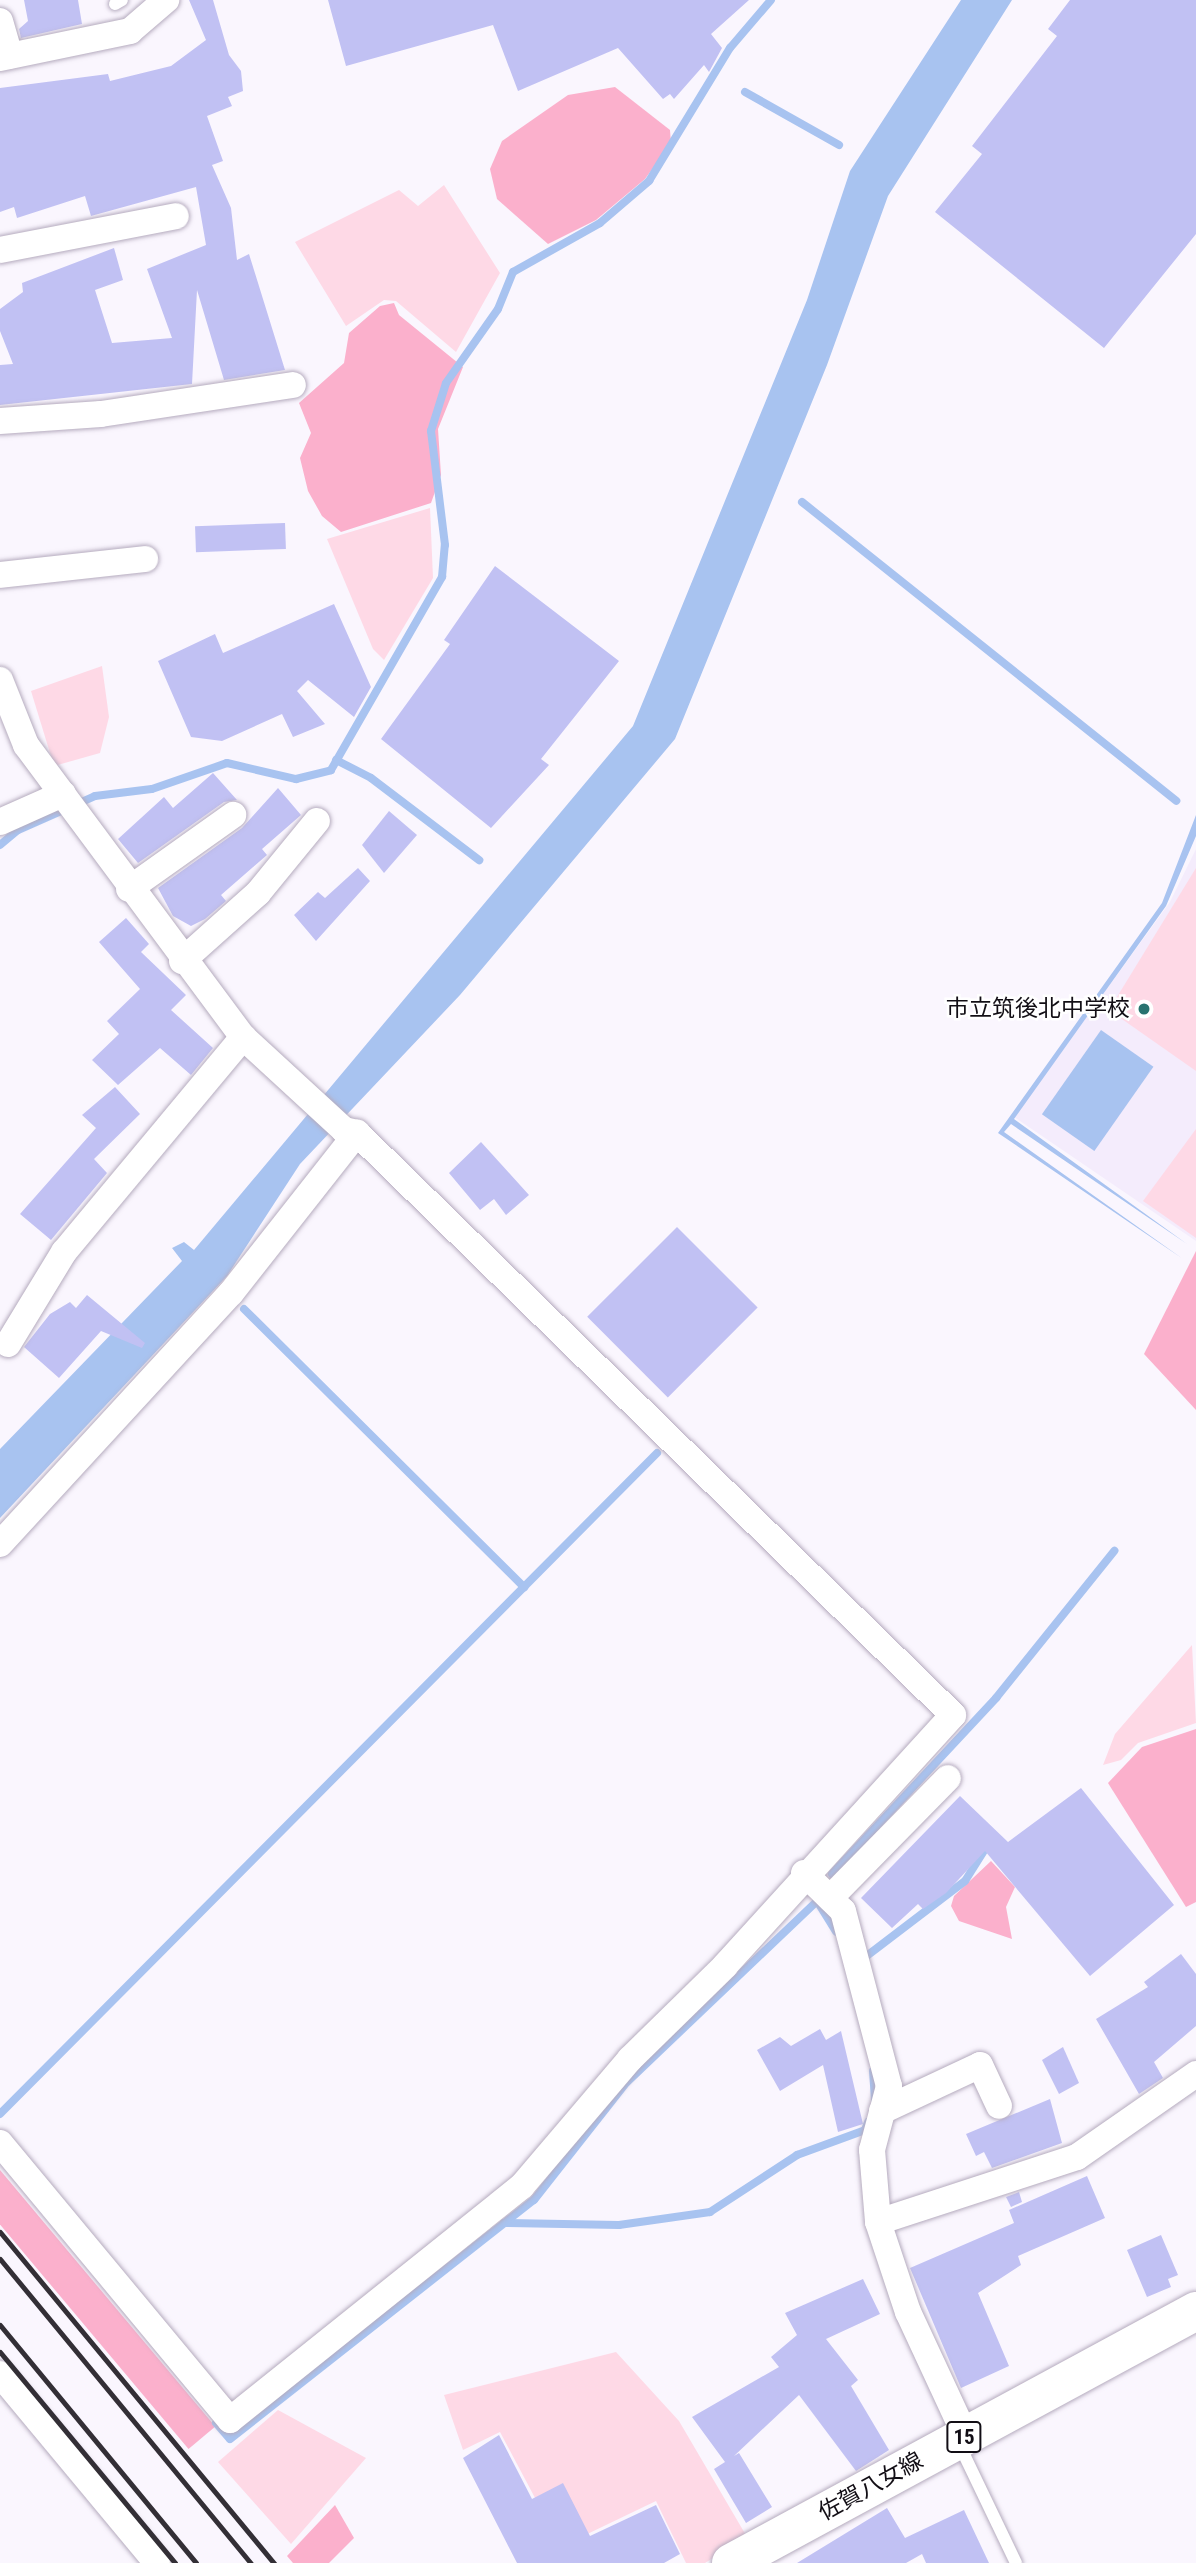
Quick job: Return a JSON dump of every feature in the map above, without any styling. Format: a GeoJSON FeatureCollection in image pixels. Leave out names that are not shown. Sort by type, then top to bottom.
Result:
{"type":"FeatureCollection","features":[{"type":"Feature","properties":{"kind":"main road","name":"佐賀八女線"},"geometry":{"type":"LineString","coordinates":[[731,2563],[1196,2311]]}},
{"type":"Feature","properties":{"kind":"street"},"geometry":{"type":"LineString","coordinates":[[109,34],[148,0]]}},
{"type":"Feature","properties":{"kind":"street"},"geometry":{"type":"LineString","coordinates":[[0,21],[5,57],[130,31],[166,0]]}},
{"type":"Feature","properties":{"kind":"street"},"geometry":{"type":"LineString","coordinates":[[0,250],[176,216]]}},
{"type":"Feature","properties":{"kind":"street"},"geometry":{"type":"LineString","coordinates":[[0,421],[101,414],[293,385]]}},
{"type":"Feature","properties":{"kind":"street"},"geometry":{"type":"LineString","coordinates":[[0,575],[145,559]]}},
{"type":"Feature","properties":{"kind":"street"},"geometry":{"type":"LineString","coordinates":[[0,2143],[230,2420],[522,2186],[630,2059],[725,1966],[804,1873],[953,1715],[356,1133],[344,1130],[243,1037],[182,961],[26,745],[3,695]]}},
{"type":"Feature","properties":{"kind":"street"},"geometry":{"type":"LineString","coordinates":[[0,822],[63,794]]}},
{"type":"Feature","properties":{"kind":"street"},"geometry":{"type":"LineString","coordinates":[[129,889],[233,815]]}},
{"type":"Feature","properties":{"kind":"street"},"geometry":{"type":"LineString","coordinates":[[182,961],[258,893],[317,821]]}},
{"type":"Feature","properties":{"kind":"street"},"geometry":{"type":"LineString","coordinates":[[8,1344],[64,1252],[243,1037]]}},
{"type":"Feature","properties":{"kind":"street"},"geometry":{"type":"LineString","coordinates":[[0,1544],[231,1293],[356,1133]]}},
{"type":"Feature","properties":{"kind":"street"},"geometry":{"type":"LineString","coordinates":[[830,1898],[948,1778]]}},
{"type":"Feature","properties":{"kind":"street"},"geometry":{"type":"LineString","coordinates":[[804,1873],[843,1911],[889,2086],[872,2150],[878,2222],[908,2312],[961,2439]]}},
{"type":"Feature","properties":{"kind":"street"},"geometry":{"type":"LineString","coordinates":[[882,2111],[980,2065],[999,2106]]}},
{"type":"Feature","properties":{"kind":"street"},"geometry":{"type":"LineString","coordinates":[[878,2222],[1077,2157],[1196,2074]]}},
{"type":"Feature","properties":{"kind":"street"},"geometry":{"type":"LineString","coordinates":[[0,2374],[157,2563]]}},
{"type":"Feature","properties":{"kind":"lane"},"geometry":{"type":"LineString","coordinates":[[961,2439],[1016,2563]]}},
{"type":"Feature","properties":{"kind":"shaded area"},"geometry":{"type":"Polygon","coordinates":[[[615,87],[670,130],[671,143],[645,179],[596,220],[548,244],[497,199],[490,169],[502,141],[568,95],[615,87]]]}},
{"type":"Feature","properties":{"kind":"shaded area"},"geometry":{"type":"Polygon","coordinates":[[[444,185],[500,273],[456,352],[396,301],[384,300],[346,326],[295,242],[399,190],[418,206],[444,185]]]}},
{"type":"Feature","properties":{"kind":"shaded area"},"geometry":{"type":"Polygon","coordinates":[[[394,303],[399,315],[463,367],[438,429],[441,475],[431,503],[341,532],[322,516],[308,491],[300,458],[311,433],[299,403],[344,363],[349,333],[380,306],[394,303]]]}},
{"type":"Feature","properties":{"kind":"shaded area"},"geometry":{"type":"Polygon","coordinates":[[[430,508],[433,578],[384,660],[373,649],[327,539],[430,508]]]}},
{"type":"Feature","properties":{"kind":"shaded area"},"geometry":{"type":"Polygon","coordinates":[[[102,666],[109,717],[100,753],[54,766],[31,691],[102,666]]]}},
{"type":"Feature","properties":{"kind":"shaded area","name":"市立筑後北中学校"},"geometry":{"type":"Polygon","coordinates":[[[1196,849],[1196,1241],[1014,1117],[1170,902],[1196,849]]]}},
{"type":"Feature","properties":{"kind":"shaded area"},"geometry":{"type":"Polygon","coordinates":[[[1196,868],[1196,1071],[1109,1010],[1196,868]]]}},
{"type":"Feature","properties":{"kind":"shaded area"},"geometry":{"type":"Polygon","coordinates":[[[1196,1129],[1196,1238],[1143,1201],[1196,1129]]]}},
{"type":"Feature","properties":{"kind":"shaded area"},"geometry":{"type":"Polygon","coordinates":[[[1196,1251],[1196,1410],[1144,1354],[1196,1251]]]}},
{"type":"Feature","properties":{"kind":"shaded area"},"geometry":{"type":"Polygon","coordinates":[[[1192,1645],[1196,1723],[1138,1743],[1121,1760],[1103,1765],[1115,1734],[1192,1645]]]}},
{"type":"Feature","properties":{"kind":"shaded area"},"geometry":{"type":"Polygon","coordinates":[[[1196,1729],[1196,1902],[1186,1907],[1108,1783],[1142,1747],[1196,1729]]]}},
{"type":"Feature","properties":{"kind":"shaded area"},"geometry":{"type":"Polygon","coordinates":[[[991,1861],[1015,1887],[1006,1907],[1012,1939],[959,1921],[951,1906],[954,1896],[991,1861]]]}},
{"type":"Feature","properties":{"kind":"shaded area"},"geometry":{"type":"Polygon","coordinates":[[[0,2170],[215,2427],[189,2449],[0,2224],[0,2170]]]}},
{"type":"Feature","properties":{"kind":"shaded area"},"geometry":{"type":"Polygon","coordinates":[[[616,2352],[679,2421],[747,2537],[705,2563],[686,2563],[656,2501],[554,2550],[551,2528],[500,2432],[463,2450],[444,2395],[616,2352]]]}},
{"type":"Feature","properties":{"kind":"shaded area"},"geometry":{"type":"Polygon","coordinates":[[[278,2410],[366,2458],[291,2544],[218,2462],[278,2410]]]}},
{"type":"Feature","properties":{"kind":"shaded area"},"geometry":{"type":"Polygon","coordinates":[[[335,2505],[354,2538],[329,2563],[293,2563],[287,2556],[335,2505]]]}},
{"type":"Feature","properties":{"kind":"water"},"geometry":{"type":"Polygon","coordinates":[[[961,0],[1012,0],[888,196],[827,365],[675,739],[460,995],[300,1164],[227,1276],[0,1518],[0,1449],[182,1261],[172,1248],[184,1242],[194,1250],[633,726],[807,300],[850,171],[961,0]]]}},
{"type":"Feature","properties":{"kind":"water"},"geometry":{"type":"Polygon","coordinates":[[[1196,815],[1196,836],[1166,906],[1014,1119],[1187,1244],[1011,1124],[1004,1132],[1183,1259],[998,1133],[1162,903],[1196,815]]]}},
{"type":"Feature","properties":{"kind":"water"},"geometry":{"type":"Polygon","coordinates":[[[1101,1030],[1153,1067],[1094,1151],[1042,1114],[1101,1030]]]}},
{"type":"Feature","properties":{"kind":"building"},"geometry":{"type":"Polygon","coordinates":[[[24,0],[78,0],[82,24],[21,38],[19,29],[28,21],[24,0]]]}},
{"type":"Feature","properties":{"kind":"building"},"geometry":{"type":"Polygon","coordinates":[[[189,0],[213,0],[229,55],[241,71],[243,91],[228,97],[232,106],[207,116],[223,161],[212,165],[231,208],[237,260],[249,254],[285,370],[224,380],[197,290],[192,384],[0,405],[0,365],[13,364],[0,331],[0,309],[23,292],[22,283],[114,248],[123,280],[95,290],[112,343],[172,338],[147,269],[206,245],[196,187],[91,216],[85,196],[17,218],[14,207],[0,212],[0,88],[108,74],[110,81],[171,66],[206,40],[189,0]]]}},
{"type":"Feature","properties":{"kind":"building"},"geometry":{"type":"Polygon","coordinates":[[[328,0],[749,0],[711,34],[722,48],[709,72],[704,65],[674,99],[670,94],[663,99],[618,48],[518,91],[493,25],[346,66],[328,0]]]}},
{"type":"Feature","properties":{"kind":"building"},"geometry":{"type":"Polygon","coordinates":[[[1070,0],[1196,0],[1196,234],[1104,348],[935,212],[982,154],[972,146],[1057,36],[1048,29],[1070,0]]]}},
{"type":"Feature","properties":{"kind":"building"},"geometry":{"type":"Polygon","coordinates":[[[285,523],[286,549],[196,552],[195,526],[285,523]]]}},
{"type":"Feature","properties":{"kind":"building"},"geometry":{"type":"Polygon","coordinates":[[[495,566],[619,661],[541,759],[549,765],[491,828],[381,739],[450,644],[444,640],[495,566]]]}},
{"type":"Feature","properties":{"kind":"building"},"geometry":{"type":"Polygon","coordinates":[[[334,604],[371,687],[354,717],[308,680],[297,691],[325,724],[293,737],[282,714],[222,741],[191,737],[158,661],[215,634],[223,653],[334,604]]]}},
{"type":"Feature","properties":{"kind":"building"},"geometry":{"type":"Polygon","coordinates":[[[213,773],[237,800],[224,802],[138,863],[118,839],[164,797],[173,808],[213,773]]]}},
{"type":"Feature","properties":{"kind":"building"},"geometry":{"type":"Polygon","coordinates":[[[278,788],[301,815],[262,849],[267,855],[221,895],[226,901],[205,919],[191,926],[173,916],[158,888],[242,828],[278,788]]]}},
{"type":"Feature","properties":{"kind":"building"},"geometry":{"type":"Polygon","coordinates":[[[389,811],[417,835],[384,873],[362,845],[389,811]]]}},
{"type":"Feature","properties":{"kind":"building"},"geometry":{"type":"Polygon","coordinates":[[[358,868],[370,881],[316,941],[294,915],[318,892],[325,898],[358,868]]]}},
{"type":"Feature","properties":{"kind":"building"},"geometry":{"type":"Polygon","coordinates":[[[126,918],[149,944],[141,952],[186,995],[171,1010],[213,1048],[191,1075],[160,1048],[118,1085],[92,1060],[119,1034],[107,1021],[140,989],[99,942],[126,918]]]}},
{"type":"Feature","properties":{"kind":"building"},"geometry":{"type":"Polygon","coordinates":[[[115,1087],[140,1114],[94,1159],[107,1173],[51,1240],[20,1214],[96,1128],[82,1115],[115,1087]]]}},
{"type":"Feature","properties":{"kind":"building"},"geometry":{"type":"Polygon","coordinates":[[[481,1142],[529,1195],[506,1215],[494,1199],[480,1210],[449,1173],[481,1142]]]}},
{"type":"Feature","properties":{"kind":"building"},"geometry":{"type":"Polygon","coordinates":[[[677,1227],[758,1308],[668,1397],[587,1317],[677,1227]]]}},
{"type":"Feature","properties":{"kind":"building"},"geometry":{"type":"Polygon","coordinates":[[[87,1295],[145,1343],[142,1348],[101,1331],[59,1378],[24,1347],[50,1314],[70,1302],[76,1308],[87,1295]]]}},
{"type":"Feature","properties":{"kind":"building"},"geometry":{"type":"Polygon","coordinates":[[[1081,1788],[1174,1905],[1090,1976],[985,1851],[946,1893],[923,1909],[918,1904],[892,1928],[861,1898],[960,1796],[1008,1842],[1081,1788]]]}},
{"type":"Feature","properties":{"kind":"building"},"geometry":{"type":"Polygon","coordinates":[[[1181,1954],[1196,1974],[1196,2026],[1154,2062],[1163,2078],[1139,2094],[1096,2019],[1148,1987],[1144,1982],[1181,1954]]]}},
{"type":"Feature","properties":{"kind":"building"},"geometry":{"type":"Polygon","coordinates":[[[820,2029],[826,2040],[841,2031],[863,2124],[838,2132],[823,2065],[780,2091],[757,2050],[780,2037],[791,2046],[820,2029]]]}},
{"type":"Feature","properties":{"kind":"building"},"geometry":{"type":"Polygon","coordinates":[[[1063,2047],[1079,2083],[1059,2094],[1042,2060],[1063,2047]]]}},
{"type":"Feature","properties":{"kind":"building"},"geometry":{"type":"Polygon","coordinates":[[[1050,2099],[1062,2143],[992,2168],[984,2152],[976,2156],[966,2134],[1050,2099]]]}},
{"type":"Feature","properties":{"kind":"building"},"geometry":{"type":"Polygon","coordinates":[[[1087,2176],[1105,2218],[1018,2256],[1021,2265],[978,2293],[1009,2366],[961,2388],[910,2268],[1014,2223],[1009,2210],[1087,2176]]]}},
{"type":"Feature","properties":{"kind":"building"},"geometry":{"type":"Polygon","coordinates":[[[1019,2192],[1022,2202],[1011,2207],[1006,2197],[1019,2192]]]}},
{"type":"Feature","properties":{"kind":"building"},"geometry":{"type":"Polygon","coordinates":[[[1161,2235],[1178,2275],[1168,2279],[1171,2287],[1147,2297],[1127,2250],[1161,2235]]]}},
{"type":"Feature","properties":{"kind":"building"},"geometry":{"type":"Polygon","coordinates":[[[863,2279],[880,2314],[826,2339],[858,2380],[851,2386],[889,2450],[856,2471],[799,2395],[734,2456],[739,2453],[772,2507],[746,2523],[714,2469],[725,2462],[692,2417],[779,2367],[771,2357],[797,2335],[785,2313],[863,2279]]]}},
{"type":"Feature","properties":{"kind":"building"},"geometry":{"type":"Polygon","coordinates":[[[499,2435],[532,2499],[563,2483],[590,2536],[656,2505],[680,2554],[664,2563],[517,2563],[463,2458],[499,2435]]]}},
{"type":"Feature","properties":{"kind":"building"},"geometry":{"type":"Polygon","coordinates":[[[887,2508],[905,2538],[964,2510],[989,2563],[926,2563],[922,2554],[906,2563],[797,2563],[887,2508]]]}},
{"type":"Feature","properties":{"kind":"waterway"},"geometry":{"type":"LineString","coordinates":[[0,845],[18,830],[95,796],[152,789],[227,763],[296,779],[331,770],[442,577],[445,545],[431,431],[446,383],[498,309],[513,272],[600,223],[649,181],[730,48],[771,0]]}},
{"type":"Feature","properties":{"kind":"waterway"},"geometry":{"type":"LineString","coordinates":[[745,92],[839,145]]}},
{"type":"Feature","properties":{"kind":"waterway"},"geometry":{"type":"LineString","coordinates":[[802,502],[1176,801]]}},
{"type":"Feature","properties":{"kind":"waterway"},"geometry":{"type":"LineString","coordinates":[[336,760],[371,778],[479,860]]}},
{"type":"Feature","properties":{"kind":"waterway"},"geometry":{"type":"LineString","coordinates":[[244,1309],[524,1587]]}},
{"type":"Feature","properties":{"kind":"waterway"},"geometry":{"type":"LineString","coordinates":[[0,2114],[657,1453]]}},
{"type":"Feature","properties":{"kind":"waterway"},"geometry":{"type":"LineString","coordinates":[[832,1874],[996,1698],[1114,1551]]}},
{"type":"Feature","properties":{"kind":"waterway"},"geometry":{"type":"LineString","coordinates":[[864,1958],[965,1881],[985,1849]]}},
{"type":"Feature","properties":{"kind":"waterway"},"geometry":{"type":"LineString","coordinates":[[216,2423],[230,2439],[534,2200],[627,2082],[817,1901],[836,1931]]}},
{"type":"Feature","properties":{"kind":"waterway"},"geometry":{"type":"LineString","coordinates":[[873,2071],[875,2100]]}},
{"type":"Feature","properties":{"kind":"waterway"},"geometry":{"type":"LineString","coordinates":[[504,2223],[619,2225],[710,2212],[797,2155],[865,2130],[868,2122]]}},
{"type":"Feature","properties":{"kind":"railway"},"geometry":{"type":"LineString","coordinates":[[0,2232],[274,2563]]}},
{"type":"Feature","properties":{"kind":"railway"},"geometry":{"type":"LineString","coordinates":[[0,2259],[251,2563]]}},
{"type":"Feature","properties":{"kind":"railway"},"geometry":{"type":"LineString","coordinates":[[0,2325],[196,2563]]}},
{"type":"Feature","properties":{"kind":"railway"},"geometry":{"type":"LineString","coordinates":[[0,2352],[175,2563]]}},
{"type":"Feature","properties":{"kind":"place","name":"市立筑後北中学校"},"geometry":{"type":"Point","coordinates":[1144,1009]}}]}
